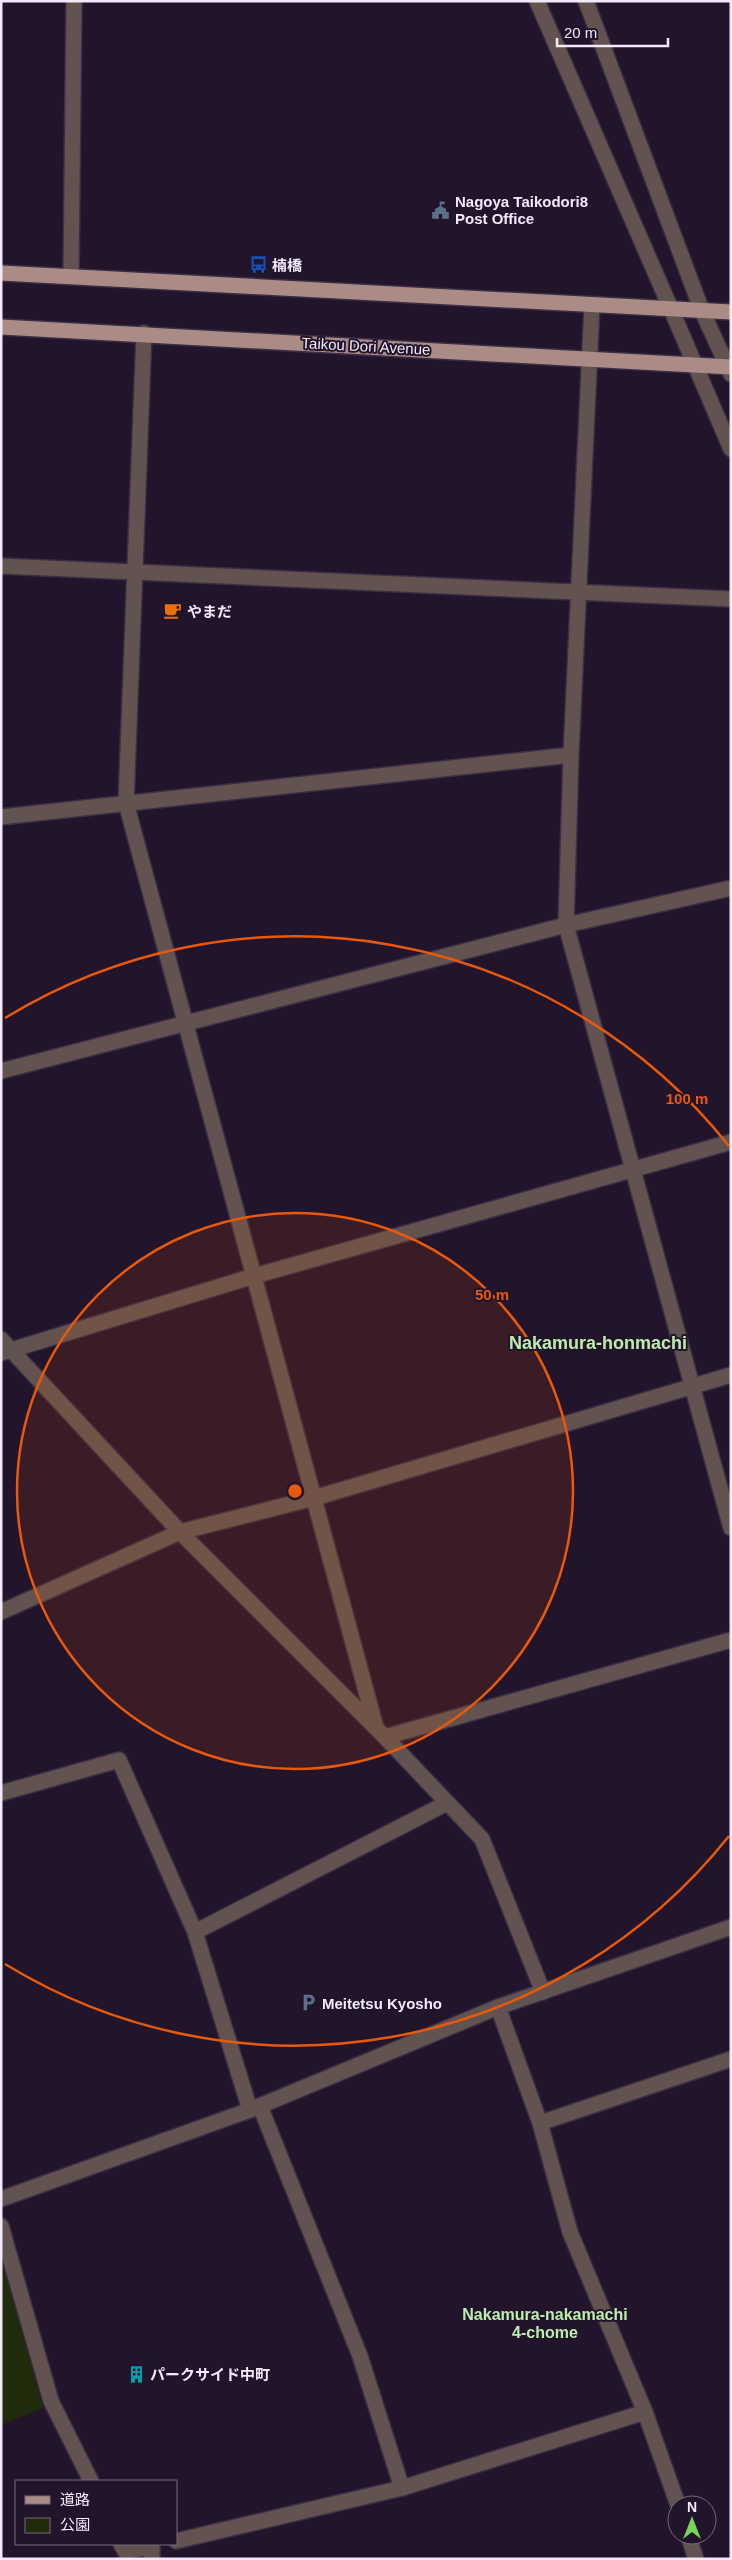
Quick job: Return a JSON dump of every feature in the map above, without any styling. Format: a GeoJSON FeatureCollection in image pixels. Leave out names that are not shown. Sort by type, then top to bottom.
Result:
{"type":"FeatureCollection","features":[{"type":"Feature","properties":{"kind":"main road"},"geometry":{"type":"LineString","coordinates":[[1,273],[731,312]]}},
{"type":"Feature","properties":{"kind":"main road","name":"Taikou Dori Avenue"},"geometry":{"type":"LineString","coordinates":[[1,327],[590,359],[730,369]]}},
{"type":"Feature","properties":{"kind":"street"},"geometry":{"type":"LineString","coordinates":[[71,276],[74,1]]}},
{"type":"Feature","properties":{"kind":"street"},"geometry":{"type":"LineString","coordinates":[[537,1],[731,449]]}},
{"type":"Feature","properties":{"kind":"street"},"geometry":{"type":"LineString","coordinates":[[586,1],[702,311],[730,369]]}},
{"type":"Feature","properties":{"kind":"street"},"geometry":{"type":"LineString","coordinates":[[592,304],[571,755],[566,925],[731,1528]]}},
{"type":"Feature","properties":{"kind":"street"},"geometry":{"type":"LineString","coordinates":[[144,334],[126,803],[314,1498],[381,1732]]}},
{"type":"Feature","properties":{"kind":"street"},"geometry":{"type":"LineString","coordinates":[[1,566],[731,599]]}},
{"type":"Feature","properties":{"kind":"street"},"geometry":{"type":"LineString","coordinates":[[1,817],[571,755]]}},
{"type":"Feature","properties":{"kind":"street"},"geometry":{"type":"LineString","coordinates":[[1,1071],[186,1025],[566,925],[731,888]]}},
{"type":"Feature","properties":{"kind":"street"},"geometry":{"type":"LineString","coordinates":[[6,1352],[254,1276],[731,1142]]}},
{"type":"Feature","properties":{"kind":"street"},"geometry":{"type":"LineString","coordinates":[[1,1339],[6,1352],[180,1532],[381,1732],[482,1839],[544,1992]]}},
{"type":"Feature","properties":{"kind":"street"},"geometry":{"type":"LineString","coordinates":[[1,1612],[180,1532],[314,1498],[731,1375]]}},
{"type":"Feature","properties":{"kind":"street"},"geometry":{"type":"LineString","coordinates":[[381,1732],[731,1640]]}},
{"type":"Feature","properties":{"kind":"street"},"geometry":{"type":"LineString","coordinates":[[1,1793],[119,1760],[194,1932],[255,2108],[360,2356],[402,2488]]}},
{"type":"Feature","properties":{"kind":"street"},"geometry":{"type":"LineString","coordinates":[[194,1932],[447,1803]]}},
{"type":"Feature","properties":{"kind":"street"},"geometry":{"type":"LineString","coordinates":[[1,2199],[255,2108],[498,2007],[731,1927]]}},
{"type":"Feature","properties":{"kind":"street"},"geometry":{"type":"LineString","coordinates":[[498,2007],[540,2123],[570,2232],[645,2412],[674,2495]]}},
{"type":"Feature","properties":{"kind":"street"},"geometry":{"type":"LineString","coordinates":[[540,2123],[731,2059]]}},
{"type":"Feature","properties":{"kind":"street"},"geometry":{"type":"LineString","coordinates":[[1,2226],[51,2401],[90,2480]]}},
{"type":"Feature","properties":{"kind":"street"},"geometry":{"type":"LineString","coordinates":[[178,2541],[402,2488],[645,2412]]}},
{"type":"Feature","properties":{"kind":"street"},"geometry":{"type":"LineString","coordinates":[[122,2545],[125,2552],[156,2550]]}},
{"type":"Feature","properties":{"kind":"street"},"geometry":{"type":"LineString","coordinates":[[691,2545],[696,2559]]}},
{"type":"Feature","properties":{"kind":"green space"},"geometry":{"type":"Polygon","coordinates":[[[1,2257],[43,2408],[1,2425],[1,2257]]]}},
{"type":"Feature","properties":{"kind":"place","name":"Nagoya Taikodori8 Post Office"},"geometry":{"type":"Point","coordinates":[441,210]}},
{"type":"Feature","properties":{"kind":"place","name":"楠橋"},"geometry":{"type":"Point","coordinates":[258,265]}},
{"type":"Feature","properties":{"kind":"place","name":"やまだ"},"geometry":{"type":"Point","coordinates":[173,611]}},
{"type":"Feature","properties":{"kind":"place","name":"Meitetsu Kyosho"},"geometry":{"type":"Point","coordinates":[308,2003]}},
{"type":"Feature","properties":{"kind":"place","name":"パークサイド中町"},"geometry":{"type":"Point","coordinates":[136,2374]}},
{"type":"Feature","properties":{"kind":"district","name":"Nakamura-honmachi"},"geometry":{"type":"Point","coordinates":[598,1343]}},
{"type":"Feature","properties":{"kind":"district","name":"Nakamura-nakamachi 4-chome"},"geometry":{"type":"Point","coordinates":[545,2323]}}]}
